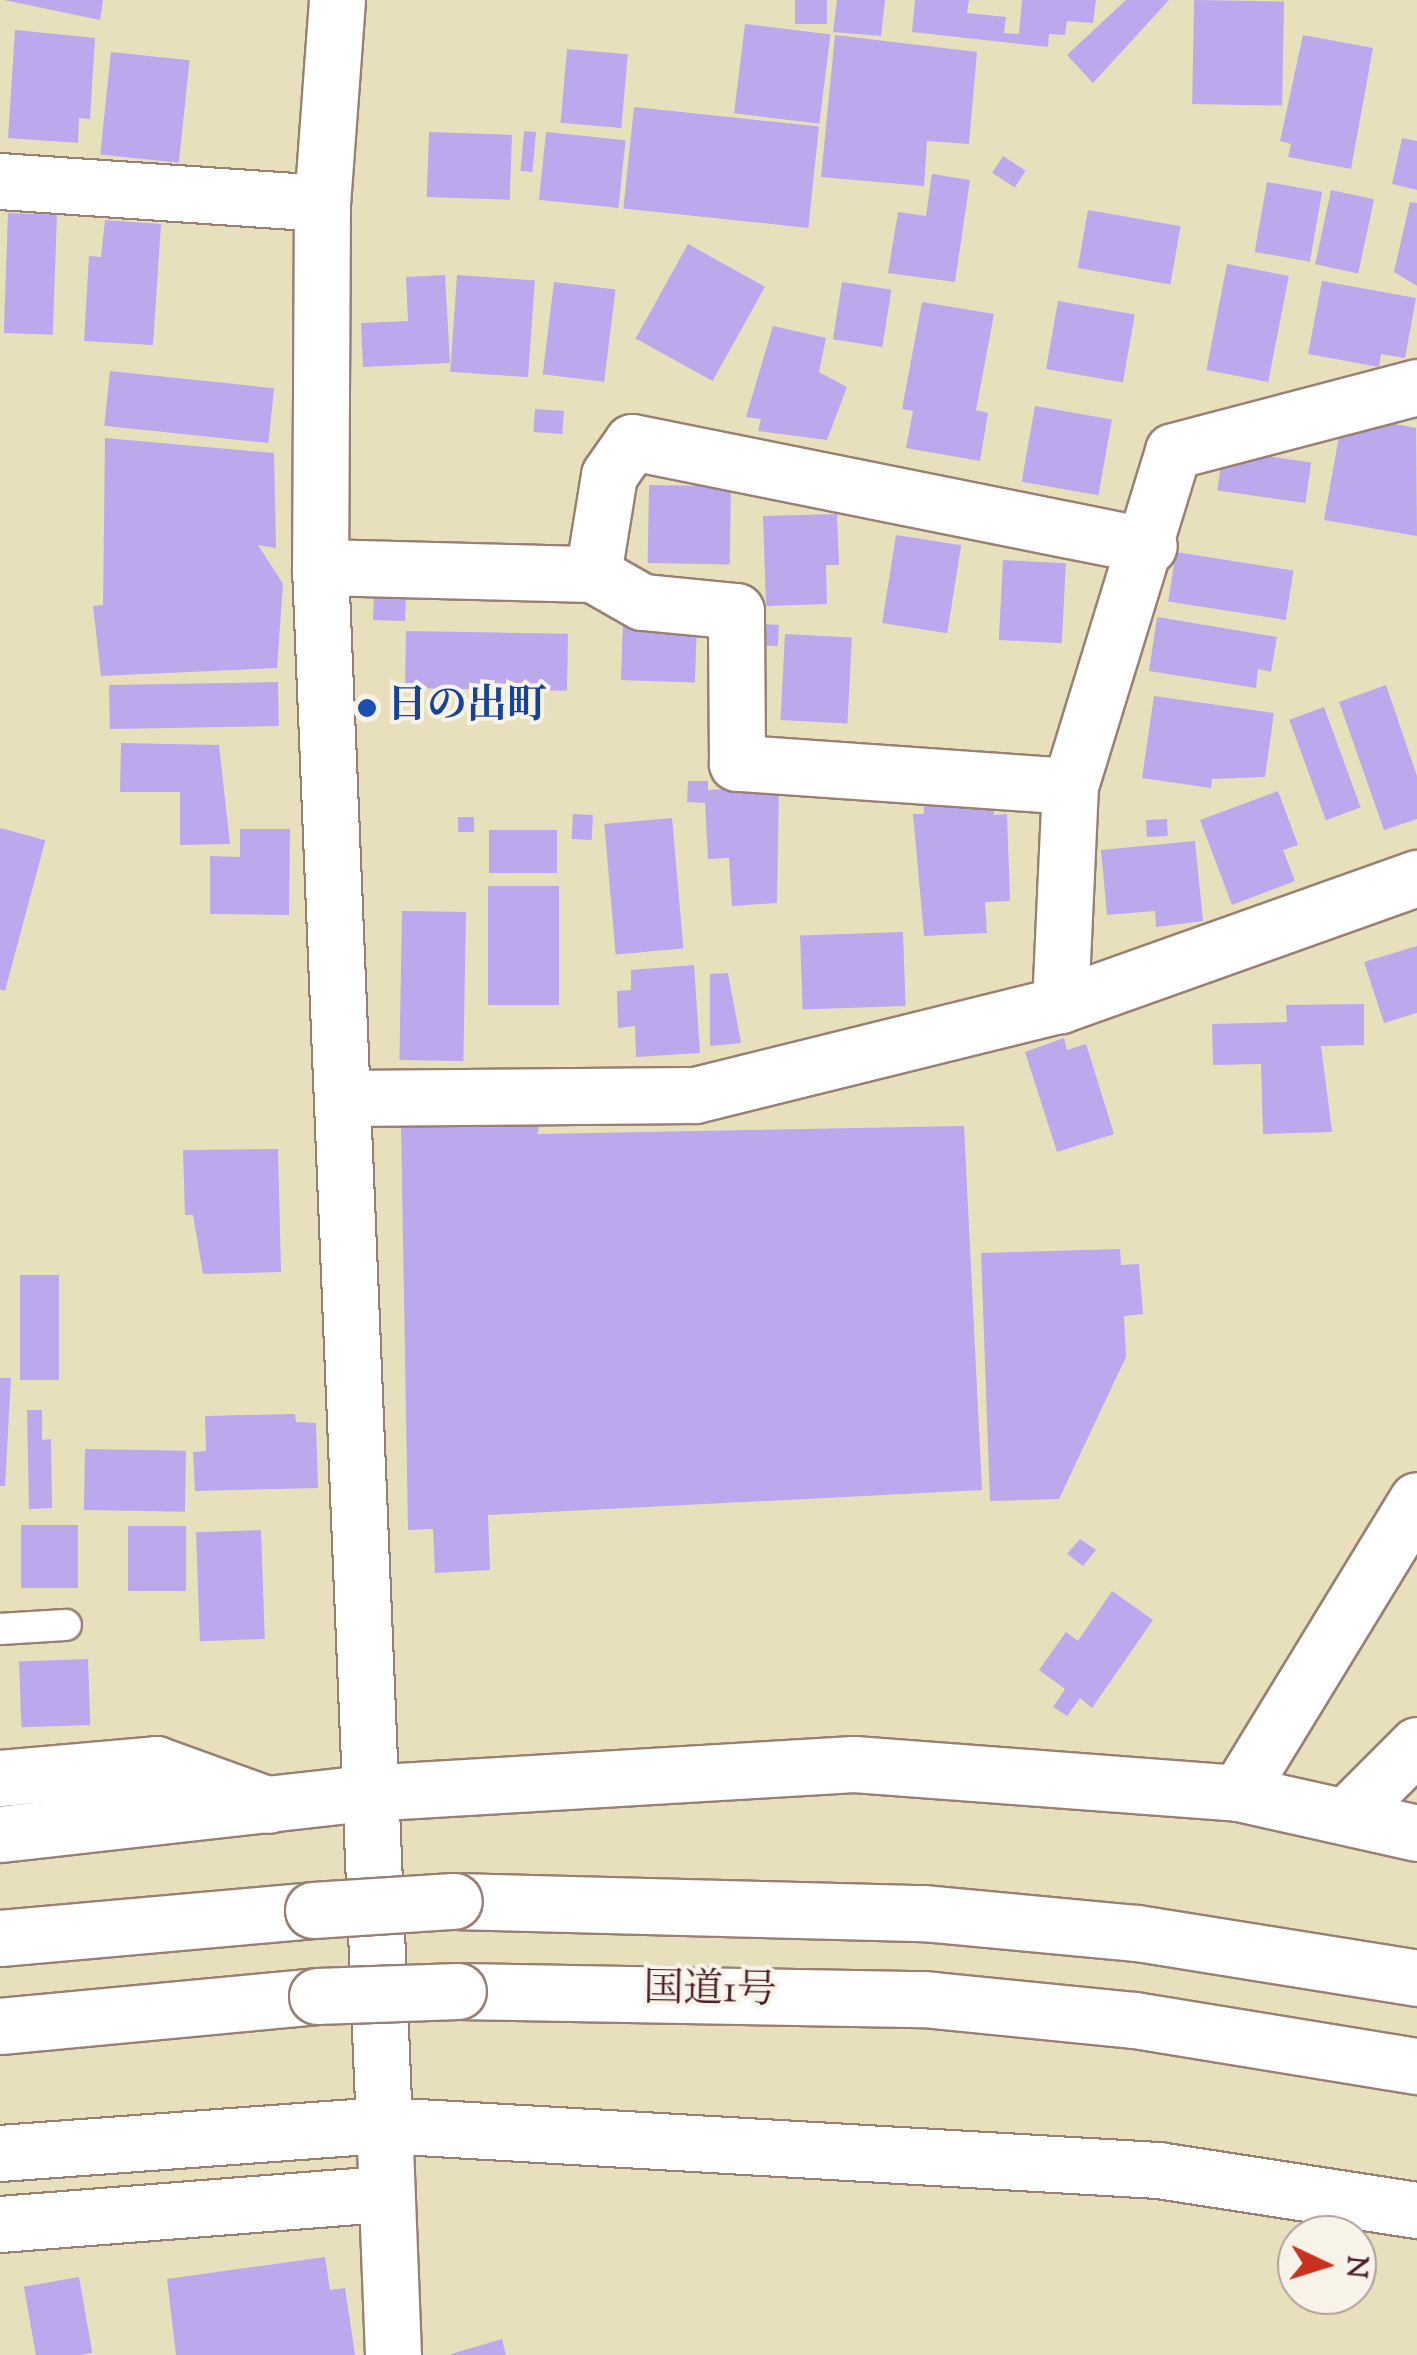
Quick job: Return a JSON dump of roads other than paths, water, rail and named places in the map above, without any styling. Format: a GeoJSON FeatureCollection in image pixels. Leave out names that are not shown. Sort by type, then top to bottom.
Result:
{"type":"FeatureCollection","features":[{"type":"Feature","properties":{"kind":"main road"},"geometry":{"type":"LineString","coordinates":[[337,0],[322,203],[320,568],[345,1098],[366,1793],[393,2355]]}},
{"type":"Feature","properties":{"kind":"main road"},"geometry":{"type":"LineString","coordinates":[[0,181],[322,203]]}},
{"type":"Feature","properties":{"kind":"main road"},"geometry":{"type":"LineString","coordinates":[[1060,1005],[1070,786],[1148,546],[1173,452],[1417,387]]}},
{"type":"Feature","properties":{"kind":"main road"},"geometry":{"type":"LineString","coordinates":[[593,574],[609,474],[632,442],[1148,546]]}},
{"type":"Feature","properties":{"kind":"main road"},"geometry":{"type":"LineString","coordinates":[[320,568],[593,574],[642,602],[736,611],[737,763],[1070,786]]}},
{"type":"Feature","properties":{"kind":"main road"},"geometry":{"type":"LineString","coordinates":[[345,1098],[695,1095],[1060,1005],[1417,878]]}},
{"type":"Feature","properties":{"kind":"main road"},"geometry":{"type":"LineString","coordinates":[[1238,1793],[1417,1500]]}},
{"type":"Feature","properties":{"kind":"main road"},"geometry":{"type":"LineString","coordinates":[[1347,1816],[1417,1745]]}},
{"type":"Feature","properties":{"kind":"main road"},"geometry":{"type":"LineString","coordinates":[[0,1778],[156,1764],[269,1805]]}},
{"type":"Feature","properties":{"kind":"main road"},"geometry":{"type":"LineString","coordinates":[[0,1834],[366,1793],[854,1764],[1238,1793],[1417,1834]]}},
{"type":"Feature","properties":{"kind":"main road"},"geometry":{"type":"LineString","coordinates":[[0,1938],[454,1901],[924,1914],[1138,1933],[1417,1978]]}},
{"type":"Feature","properties":{"kind":"main road","name":"国道1号"},"geometry":{"type":"LineString","coordinates":[[0,2026],[317,1996],[458,1992],[924,1999],[1135,2020],[1417,2066]]}},
{"type":"Feature","properties":{"kind":"main road"},"geometry":{"type":"LineString","coordinates":[[0,2153],[384,2125],[1158,2170],[1417,2210]]}},
{"type":"Feature","properties":{"kind":"main road"},"geometry":{"type":"LineString","coordinates":[[0,2224],[384,2194]]}},
{"type":"Feature","properties":{"kind":"lane"},"geometry":{"type":"LineString","coordinates":[[0,1629],[66,1625]]}},
{"type":"Feature","properties":{"kind":"place","name":"日の出町"},"geometry":{"type":"Point","coordinates":[367,708]}}]}
